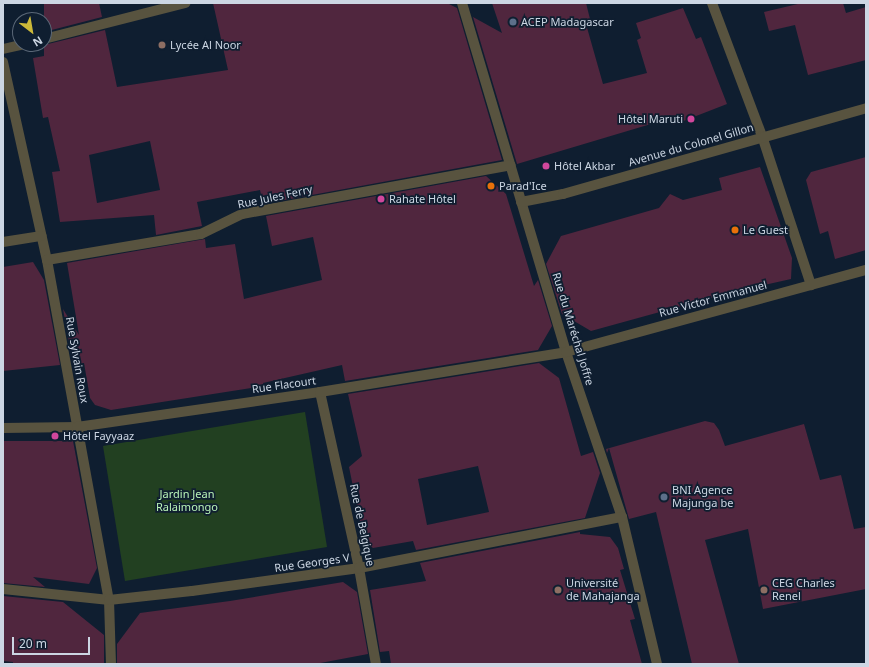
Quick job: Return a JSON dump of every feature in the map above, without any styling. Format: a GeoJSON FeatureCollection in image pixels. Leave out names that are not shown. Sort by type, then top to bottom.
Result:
{"type":"FeatureCollection","features":[{"type":"Feature","properties":{"kind":"street"},"geometry":{"type":"LineString","coordinates":[[52,37],[185,3]]}},
{"type":"Feature","properties":{"kind":"street","name":"Rue du Maréchal Joffre"},"geometry":{"type":"LineString","coordinates":[[462,3],[566,352],[622,518],[657,664]]}},
{"type":"Feature","properties":{"kind":"street"},"geometry":{"type":"LineString","coordinates":[[712,3],[762,136],[811,285]]}},
{"type":"Feature","properties":{"kind":"street","name":"Rue Sylvain Roux"},"geometry":{"type":"LineString","coordinates":[[3,62],[47,260],[109,600],[111,664]]}},
{"type":"Feature","properties":{"kind":"street","name":"Avenue du Colonel Gillon"},"geometry":{"type":"LineString","coordinates":[[522,202],[563,194],[762,136],[866,108]]}},
{"type":"Feature","properties":{"kind":"street","name":"Rue Jules Ferry"},"geometry":{"type":"LineString","coordinates":[[47,260],[201,234],[242,214],[511,165]]}},
{"type":"Feature","properties":{"kind":"street"},"geometry":{"type":"LineString","coordinates":[[3,242],[42,236]]}},
{"type":"Feature","properties":{"kind":"street","name":"Rue Victor Emmanuel"},"geometry":{"type":"LineString","coordinates":[[566,352],[866,270]]}},
{"type":"Feature","properties":{"kind":"street","name":"Rue Flacourt"},"geometry":{"type":"LineString","coordinates":[[3,428],[77,427],[320,392],[566,352]]}},
{"type":"Feature","properties":{"kind":"street","name":"Rue de Belgique"},"geometry":{"type":"LineString","coordinates":[[320,392],[359,568],[376,664]]}},
{"type":"Feature","properties":{"kind":"street","name":"Rue Georges V"},"geometry":{"type":"LineString","coordinates":[[3,589],[109,600],[359,568],[622,518]]}},
{"type":"Feature","properties":{"kind":"green space","name":"Jardin Jean Ralaimongo"},"geometry":{"type":"Polygon","coordinates":[[[305,412],[327,547],[125,581],[103,446],[305,412]]]}},
{"type":"Feature","properties":{"kind":"building"},"geometry":{"type":"Polygon","coordinates":[[[44,3],[99,3],[102,17],[52,30],[52,12],[44,12],[44,3]]]}},
{"type":"Feature","properties":{"kind":"building"},"geometry":{"type":"Polygon","coordinates":[[[213,3],[447,3],[457,8],[502,160],[263,204],[260,190],[197,202],[202,226],[156,235],[154,215],[60,222],[52,172],[60,171],[48,117],[43,118],[33,58],[44,56],[44,52],[52,52],[52,43],[105,30],[117,87],[228,70],[213,3]],[[150,141],[89,155],[97,203],[160,190],[150,141]]]}},
{"type":"Feature","properties":{"kind":"building"},"geometry":{"type":"Polygon","coordinates":[[[492,3],[586,3],[591,23],[586,24],[603,84],[647,73],[637,40],[641,38],[636,23],[683,8],[696,39],[701,37],[727,104],[673,125],[671,118],[517,164],[473,17],[502,33],[492,3]]]}},
{"type":"Feature","properties":{"kind":"building"},"geometry":{"type":"Polygon","coordinates":[[[802,3],[843,3],[846,13],[866,7],[866,60],[808,75],[795,25],[769,31],[764,12],[802,3]]]}},
{"type":"Feature","properties":{"kind":"building"},"geometry":{"type":"Polygon","coordinates":[[[866,157],[866,250],[835,259],[828,231],[820,234],[806,180],[811,172],[866,157]]]}},
{"type":"Feature","properties":{"kind":"building"},"geometry":{"type":"Polygon","coordinates":[[[760,167],[792,258],[791,279],[725,294],[591,331],[562,314],[546,264],[561,236],[659,208],[670,194],[683,200],[722,190],[719,178],[760,167]]]}},
{"type":"Feature","properties":{"kind":"building"},"geometry":{"type":"Polygon","coordinates":[[[486,176],[506,194],[534,286],[538,280],[552,326],[538,350],[345,381],[342,365],[263,383],[264,386],[111,410],[95,405],[90,398],[84,363],[73,364],[63,309],[79,335],[67,263],[205,239],[206,248],[235,244],[244,299],[322,280],[313,237],[272,246],[266,216],[486,176]]]}},
{"type":"Feature","properties":{"kind":"building"},"geometry":{"type":"Polygon","coordinates":[[[33,262],[44,280],[60,365],[3,371],[3,267],[33,262]]]}},
{"type":"Feature","properties":{"kind":"building"},"geometry":{"type":"Polygon","coordinates":[[[539,363],[559,378],[581,456],[593,452],[600,473],[585,518],[416,550],[413,541],[373,548],[364,541],[349,467],[362,456],[348,394],[539,363]],[[478,466],[418,479],[427,525],[489,512],[478,466]]]}},
{"type":"Feature","properties":{"kind":"building"},"geometry":{"type":"Polygon","coordinates":[[[705,421],[714,423],[719,430],[725,446],[804,424],[820,480],[841,475],[854,529],[866,527],[866,589],[763,609],[748,529],[705,540],[739,664],[692,664],[656,512],[629,519],[609,448],[705,421]]]}},
{"type":"Feature","properties":{"kind":"building"},"geometry":{"type":"Polygon","coordinates":[[[3,441],[73,441],[97,568],[89,584],[33,577],[45,587],[3,583],[3,441]]]}},
{"type":"Feature","properties":{"kind":"building"},"geometry":{"type":"Polygon","coordinates":[[[580,532],[580,534],[610,537],[618,548],[624,569],[620,570],[635,619],[630,620],[642,664],[391,664],[389,651],[380,652],[370,590],[426,581],[420,563],[580,532]]]}},
{"type":"Feature","properties":{"kind":"building"},"geometry":{"type":"Polygon","coordinates":[[[343,582],[357,592],[368,654],[315,664],[117,664],[117,644],[140,613],[230,601],[343,582]]]}},
{"type":"Feature","properties":{"kind":"building"},"geometry":{"type":"Polygon","coordinates":[[[3,596],[63,602],[104,635],[104,664],[13,664],[13,662],[3,661],[3,596]]]}},
{"type":"Feature","properties":{"kind":"place","name":"ACEP Madagascar"},"geometry":{"type":"Point","coordinates":[513,22]}},
{"type":"Feature","properties":{"kind":"place","name":"Lycée Al Noor"},"geometry":{"type":"Point","coordinates":[162,45]}},
{"type":"Feature","properties":{"kind":"place","name":"Hôtel Maruti"},"geometry":{"type":"Point","coordinates":[691,119]}},
{"type":"Feature","properties":{"kind":"place","name":"Hôtel Akbar"},"geometry":{"type":"Point","coordinates":[546,166]}},
{"type":"Feature","properties":{"kind":"place","name":"Parad'Ice"},"geometry":{"type":"Point","coordinates":[491,186]}},
{"type":"Feature","properties":{"kind":"place","name":"Rahate Hôtel"},"geometry":{"type":"Point","coordinates":[381,199]}},
{"type":"Feature","properties":{"kind":"place","name":"Le Guest"},"geometry":{"type":"Point","coordinates":[735,230]}},
{"type":"Feature","properties":{"kind":"place","name":"Hôtel Fayyaaz"},"geometry":{"type":"Point","coordinates":[55,436]}},
{"type":"Feature","properties":{"kind":"place","name":"BNI Agence Majunga be"},"geometry":{"type":"Point","coordinates":[664,497]}},
{"type":"Feature","properties":{"kind":"place","name":"Université de Mahajanga"},"geometry":{"type":"Point","coordinates":[558,590]}},
{"type":"Feature","properties":{"kind":"place","name":"CEG Charles Renel"},"geometry":{"type":"Point","coordinates":[764,590]}}]}
